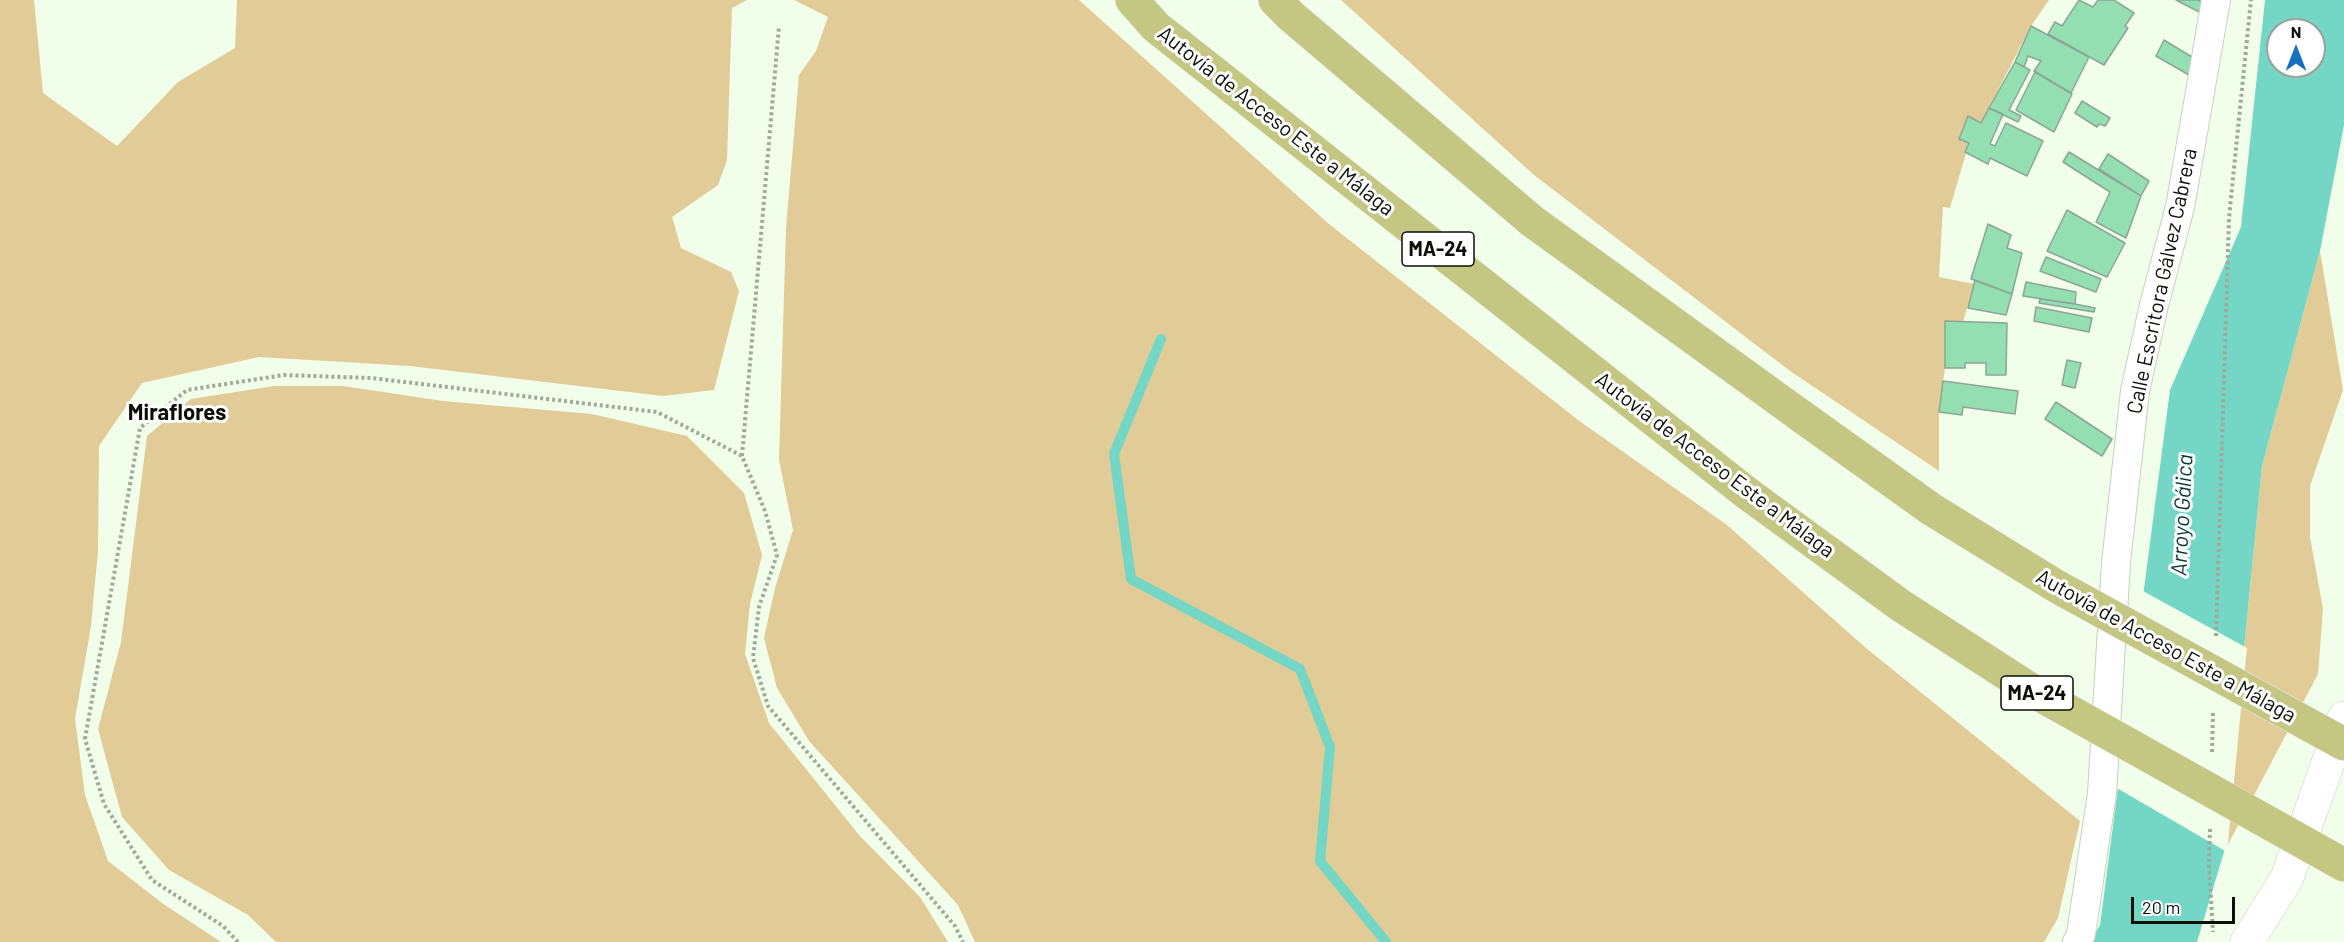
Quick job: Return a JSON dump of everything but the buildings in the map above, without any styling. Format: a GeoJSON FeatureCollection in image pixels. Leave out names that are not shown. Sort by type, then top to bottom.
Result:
{"type":"FeatureCollection","features":[{"type":"Feature","properties":{"kind":"highway","name":"Autovía de Acceso Este a Málaga"},"geometry":{"type":"LineString","coordinates":[[1132,0],[1156,27],[1749,494],[1900,605],[2033,691],[2344,866]]}},
{"type":"Feature","properties":{"kind":"highway","name":"Autovía de Acceso Este a Málaga"},"geometry":{"type":"LineString","coordinates":[[1275,0],[1300,24],[1532,221],[1931,509],[2056,586],[2344,744]]}},
{"type":"Feature","properties":{"kind":"main road"},"geometry":{"type":"LineString","coordinates":[[2247,942],[2287,878],[2344,718]]}},
{"type":"Feature","properties":{"kind":"street","name":"Calle Escritora Gálvez Cabrera"},"geometry":{"type":"LineString","coordinates":[[2077,942],[2081,934],[2102,793],[2116,563],[2135,391],[2154,305],[2180,207],[2216,0]]}},
{"type":"Feature","properties":{"kind":"path"},"geometry":{"type":"LineString","coordinates":[[2216,639],[2229,218],[2251,0]]}},
{"type":"Feature","properties":{"kind":"path"},"geometry":{"type":"LineString","coordinates":[[779,26],[742,456],[765,511],[777,555],[759,607],[753,658],[768,706],[956,926],[963,942]]}},
{"type":"Feature","properties":{"kind":"path"},"geometry":{"type":"LineString","coordinates":[[238,942],[223,926],[152,880],[104,804],[86,739],[140,428],[187,390],[284,375],[370,378],[657,412],[742,456]]}},
{"type":"Feature","properties":{"kind":"path"},"geometry":{"type":"LineString","coordinates":[[2212,759],[2214,711]]}},
{"type":"Feature","properties":{"kind":"path"},"geometry":{"type":"LineString","coordinates":[[2210,818],[2209,866],[2213,942]]}},
{"type":"Feature","properties":{"kind":"shaded area"},"geometry":{"type":"Polygon","coordinates":[[[0,0],[34,0],[43,93],[117,146],[178,82],[235,48],[237,0],[747,0],[732,8],[727,160],[718,185],[672,217],[681,248],[731,272],[739,291],[714,390],[663,396],[410,366],[259,357],[142,383],[99,446],[98,551],[91,626],[75,719],[85,795],[108,861],[162,903],[221,942],[0,942],[0,0]]]}},
{"type":"Feature","properties":{"kind":"shaded area"},"geometry":{"type":"Polygon","coordinates":[[[794,0],[1079,0],[1329,224],[1578,420],[1727,525],[1866,648],[2080,821],[2058,918],[2044,942],[975,942],[958,905],[809,741],[777,688],[764,638],[775,588],[793,530],[779,460],[786,228],[799,75],[816,51],[828,17],[794,0]]]}},
{"type":"Feature","properties":{"kind":"shaded area"},"geometry":{"type":"Polygon","coordinates":[[[1341,0],[2049,0],[2031,26],[1981,123],[1968,116],[1959,139],[1969,143],[1950,208],[1943,207],[1939,277],[1974,284],[1963,322],[1945,322],[1945,368],[1939,412],[1939,471],[1790,371],[1534,175],[1341,0]]]}},
{"type":"Feature","properties":{"kind":"shaded area"},"geometry":{"type":"Polygon","coordinates":[[[2320,251],[2343,390],[2310,486],[2310,537],[2323,609],[2318,674],[2224,852],[2262,466],[2320,251]]]}},
{"type":"Feature","properties":{"kind":"shaded area"},"geometry":{"type":"Polygon","coordinates":[[[274,386],[343,386],[443,401],[592,414],[687,436],[744,493],[762,555],[750,604],[745,654],[769,723],[859,835],[920,897],[948,942],[276,942],[248,915],[169,870],[122,817],[98,729],[121,642],[147,436],[191,399],[274,386]]]}},
{"type":"Feature","properties":{"kind":"water","name":"Arroyo Gálica"},"geometry":{"type":"Polygon","coordinates":[[[2265,0],[2344,0],[2344,125],[2320,251],[2262,466],[2224,852],[2197,942],[2090,942],[2100,925],[2170,390],[2241,227],[2265,0]]]}},
{"type":"Feature","properties":{"kind":"pier"},"geometry":{"type":"Polygon","coordinates":[[[2141,590],[2247,648],[2227,852],[2115,787],[2141,590]]]}},
{"type":"Feature","properties":{"kind":"waterway"},"geometry":{"type":"LineString","coordinates":[[1161,339],[1114,454],[1131,579],[1300,669],[1330,747],[1320,861],[1386,942]]}},
{"type":"Feature","properties":{"kind":"district","name":"Miraflores"},"geometry":{"type":"Point","coordinates":[177,413]}}]}
